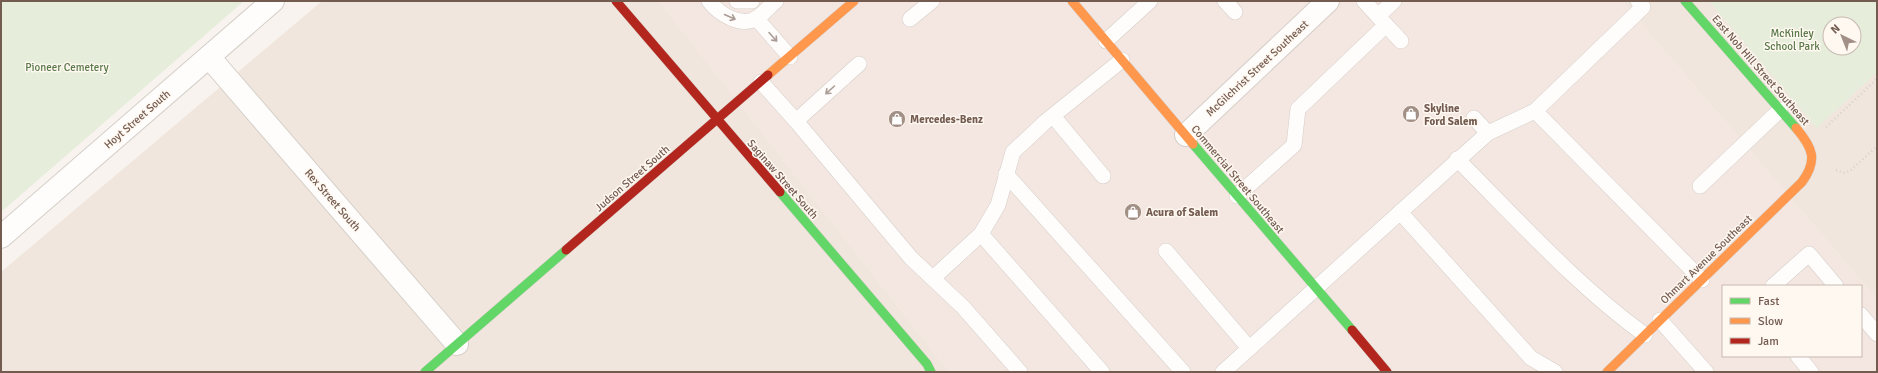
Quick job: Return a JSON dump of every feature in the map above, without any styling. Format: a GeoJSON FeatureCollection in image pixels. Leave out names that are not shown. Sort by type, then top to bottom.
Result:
{"type":"FeatureCollection","features":[{"type":"Feature","properties":{"kind":"street","name":"Hoyt Street South"},"geometry":{"type":"LineString","coordinates":[[1,237],[273,1]]}},
{"type":"Feature","properties":{"kind":"street","name":"Saginaw Street South"},"geometry":{"type":"LineString","coordinates":[[616,1],[926,364],[931,372]]}},
{"type":"Feature","properties":{"kind":"street","name":"Judson Street South"},"geometry":{"type":"LineString","coordinates":[[425,372],[854,1]]}},
{"type":"Feature","properties":{"kind":"street","name":"Commercial Street Southeast"},"geometry":{"type":"LineString","coordinates":[[1072,1],[1386,372]]}},
{"type":"Feature","properties":{"kind":"street","name":"McGilchrist Street Southeast"},"geometry":{"type":"LineString","coordinates":[[1186,135],[1328,1]]}},
{"type":"Feature","properties":{"kind":"street","name":"East Nob Hill Street Southeast"},"geometry":{"type":"LineString","coordinates":[[1685,1],[1808,144],[1814,158]]}},
{"type":"Feature","properties":{"kind":"street","name":"Rex Street South"},"geometry":{"type":"LineString","coordinates":[[209,57],[457,344]]}},
{"type":"Feature","properties":{"kind":"street","name":"Ohmart Avenue Southeast"},"geometry":{"type":"LineString","coordinates":[[1607,372],[1802,182],[1810,172],[1814,158]]}},
{"type":"Feature","properties":{"kind":"lane"},"geometry":{"type":"LineString","coordinates":[[709,1],[720,12],[732,18],[749,21],[756,18],[776,1]]}},
{"type":"Feature","properties":{"kind":"lane"},"geometry":{"type":"LineString","coordinates":[[737,1],[752,1]]}},
{"type":"Feature","properties":{"kind":"lane"},"geometry":{"type":"LineString","coordinates":[[910,19],[932,1]]}},
{"type":"Feature","properties":{"kind":"lane"},"geometry":{"type":"LineString","coordinates":[[1106,41],[1150,1]]}},
{"type":"Feature","properties":{"kind":"lane"},"geometry":{"type":"LineString","coordinates":[[1364,1],[1402,41]]}},
{"type":"Feature","properties":{"kind":"lane"},"geometry":{"type":"LineString","coordinates":[[1237,196],[1294,145],[1298,109],[1382,21],[1394,1]]}},
{"type":"Feature","properties":{"kind":"lane"},"geometry":{"type":"LineString","coordinates":[[1223,372],[1488,132],[1535,111],[1643,7],[1638,1]]}},
{"type":"Feature","properties":{"kind":"lane"},"geometry":{"type":"LineString","coordinates":[[756,18],[790,57]]}},
{"type":"Feature","properties":{"kind":"lane"},"geometry":{"type":"LineString","coordinates":[[933,278],[981,234],[998,205],[1013,152],[1053,116],[1122,60]]}},
{"type":"Feature","properties":{"kind":"lane"},"geometry":{"type":"LineString","coordinates":[[796,121],[859,64]]}},
{"type":"Feature","properties":{"kind":"lane"},"geometry":{"type":"LineString","coordinates":[[761,82],[796,121],[911,258],[963,306],[1020,372]]}},
{"type":"Feature","properties":{"kind":"lane"},"geometry":{"type":"LineString","coordinates":[[1700,186],[1780,110]]}},
{"type":"Feature","properties":{"kind":"lane"},"geometry":{"type":"LineString","coordinates":[[1535,111],[1702,280]]}},
{"type":"Feature","properties":{"kind":"lane"},"geometry":{"type":"LineString","coordinates":[[1053,116],[1103,176]]}},
{"type":"Feature","properties":{"kind":"lane"},"geometry":{"type":"LineString","coordinates":[[1474,118],[1488,132]]}},
{"type":"Feature","properties":{"kind":"lane"},"geometry":{"type":"LineString","coordinates":[[1457,160],[1577,280],[1645,335]]}},
{"type":"Feature","properties":{"kind":"lane"},"geometry":{"type":"LineString","coordinates":[[1006,174],[1183,372]]}},
{"type":"Feature","properties":{"kind":"lane"},"geometry":{"type":"LineString","coordinates":[[1400,212],[1531,358],[1555,372]]}},
{"type":"Feature","properties":{"kind":"lane"},"geometry":{"type":"LineString","coordinates":[[981,234],[1102,372]]}},
{"type":"Feature","properties":{"kind":"lane"},"geometry":{"type":"LineString","coordinates":[[1166,251],[1249,348]]}},
{"type":"Feature","properties":{"kind":"lane"},"geometry":{"type":"LineString","coordinates":[[1774,285],[1809,254],[1835,285]]}},
{"type":"Feature","properties":{"kind":"lane"},"geometry":{"type":"LineString","coordinates":[[1862,316],[1877,334]]}},
{"type":"Feature","properties":{"kind":"lane"},"geometry":{"type":"LineString","coordinates":[[1660,320],[1706,372]]}},
{"type":"Feature","properties":{"kind":"lane"},"geometry":{"type":"LineString","coordinates":[[1799,357],[1811,372]]}},
{"type":"Feature","properties":{"kind":"path"},"geometry":{"type":"LineString","coordinates":[[1877,79],[1820,132],[1817,138],[1814,158],[1841,173],[1845,173],[1850,171],[1877,146]]}},
{"type":"Feature","properties":{"kind":"shaded area"},"geometry":{"type":"Polygon","coordinates":[[[322,1],[659,1],[949,372],[1,372],[1,272],[322,1]]]}},
{"type":"Feature","properties":{"kind":"shaded area"},"geometry":{"type":"Polygon","coordinates":[[[659,1],[1622,1],[1877,299],[1877,372],[949,372],[659,1]]]}},
{"type":"Feature","properties":{"kind":"shaded area"},"geometry":{"type":"Polygon","coordinates":[[[1622,1],[1877,1],[1877,299],[1622,1]]]}},
{"type":"Feature","properties":{"kind":"green space","name":"Pioneer Cemetery"},"geometry":{"type":"Polygon","coordinates":[[[1,1],[244,1],[1,212],[1,1]]]}},
{"type":"Feature","properties":{"kind":"green space","name":"McKinley School Park"},"geometry":{"type":"Polygon","coordinates":[[[1709,1],[1877,1],[1877,72],[1817,128],[1709,1]]]}},
{"type":"Feature","properties":{"kind":"traffic: fast"},"geometry":{"type":"LineString","coordinates":[[1685,1],[1796,128]]}},
{"type":"Feature","properties":{"kind":"traffic: fast"},"geometry":{"type":"LineString","coordinates":[[1193,144],[1352,330]]}},
{"type":"Feature","properties":{"kind":"traffic: fast"},"geometry":{"type":"LineString","coordinates":[[780,192],[927,364],[931,372]]}},
{"type":"Feature","properties":{"kind":"traffic: fast"},"geometry":{"type":"LineString","coordinates":[[425,372],[566,250]]}},
{"type":"Feature","properties":{"kind":"traffic: slow"},"geometry":{"type":"LineString","coordinates":[[768,75],[854,1]]}},
{"type":"Feature","properties":{"kind":"traffic: slow"},"geometry":{"type":"LineString","coordinates":[[1072,1],[1193,144]]}},
{"type":"Feature","properties":{"kind":"traffic: slow"},"geometry":{"type":"LineString","coordinates":[[1607,372],[1802,182],[1812,161],[1810,148],[1796,128]]}},
{"type":"Feature","properties":{"kind":"traffic: jam"},"geometry":{"type":"LineString","coordinates":[[616,1],[780,192]]}},
{"type":"Feature","properties":{"kind":"traffic: jam"},"geometry":{"type":"LineString","coordinates":[[566,250],[768,75]]}},
{"type":"Feature","properties":{"kind":"traffic: jam"},"geometry":{"type":"LineString","coordinates":[[1352,330],[1387,372]]}},
{"type":"Feature","properties":{"kind":"place","name":"Skyline Ford Salem"},"geometry":{"type":"Point","coordinates":[1411,114]}},
{"type":"Feature","properties":{"kind":"place","name":"Mercedes-Benz"},"geometry":{"type":"Point","coordinates":[897,119]}},
{"type":"Feature","properties":{"kind":"place","name":"Acura of Salem"},"geometry":{"type":"Point","coordinates":[1133,212]}}]}
